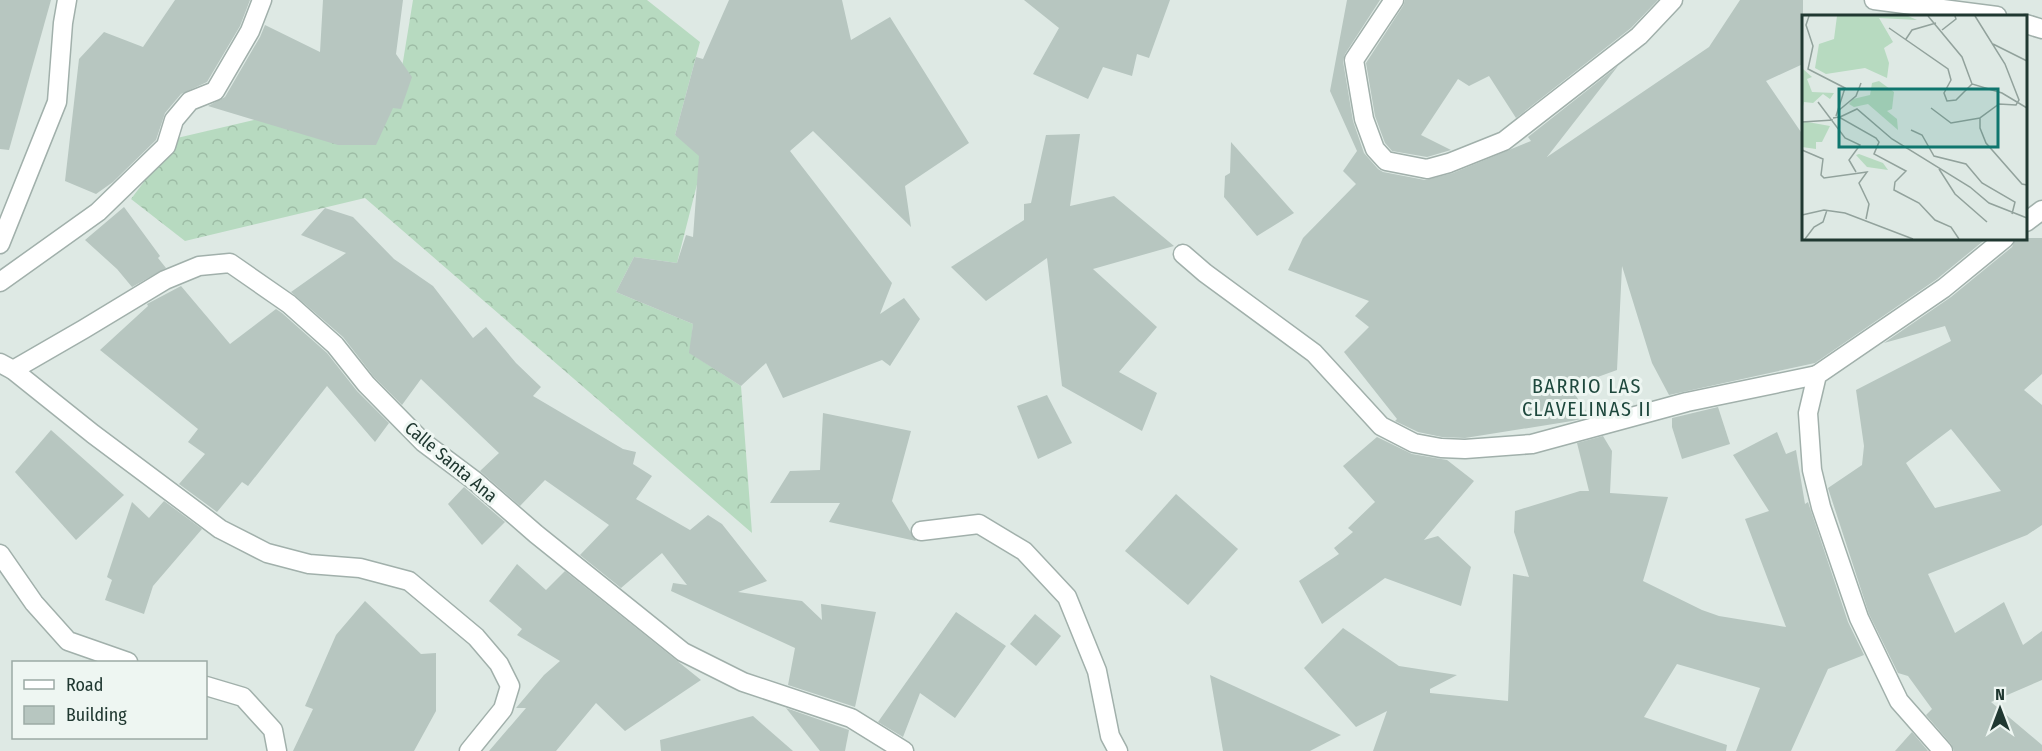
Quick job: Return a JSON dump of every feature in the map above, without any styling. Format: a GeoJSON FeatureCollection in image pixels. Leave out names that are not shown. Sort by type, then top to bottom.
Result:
{"type":"FeatureCollection","features":[{"type":"Feature","properties":{"kind":"street"},"geometry":{"type":"LineString","coordinates":[[0,244],[57,102],[67,0]]}},
{"type":"Feature","properties":{"kind":"street"},"geometry":{"type":"LineString","coordinates":[[0,282],[98,212],[166,146],[174,120],[190,101],[215,91],[250,31],[262,0]]}},
{"type":"Feature","properties":{"kind":"street"},"geometry":{"type":"LineString","coordinates":[[1394,0],[1354,60],[1360,102],[1375,149],[1386,161],[1426,169],[1449,164],[1504,141],[1639,36],[1674,0]]}},
{"type":"Feature","properties":{"kind":"street"},"geometry":{"type":"LineString","coordinates":[[1874,0],[1988,15]]}},
{"type":"Feature","properties":{"kind":"street"},"geometry":{"type":"LineString","coordinates":[[2027,25],[2042,29]]}},
{"type":"Feature","properties":{"kind":"street"},"geometry":{"type":"LineString","coordinates":[[2027,221],[2042,210]]}},
{"type":"Feature","properties":{"kind":"street"},"geometry":{"type":"LineString","coordinates":[[1183,254],[1205,273],[1314,353],[1381,426],[1414,443],[1465,449],[1532,444],[1687,402],[1817,375],[1944,288],[2003,240]]}},
{"type":"Feature","properties":{"kind":"street","name":"Calle Santa Ana"},"geometry":{"type":"LineString","coordinates":[[6,366],[84,329],[165,280],[199,266],[230,263],[289,304],[335,345],[366,384],[423,442],[475,481],[571,563],[683,652],[743,682],[851,718],[904,751]]}},
{"type":"Feature","properties":{"kind":"street"},"geometry":{"type":"LineString","coordinates":[[6,366],[220,529],[267,553],[309,564],[360,568],[409,581],[476,637],[499,664],[510,686],[502,709],[469,751]]}},
{"type":"Feature","properties":{"kind":"street"},"geometry":{"type":"LineString","coordinates":[[1817,375],[1808,413],[1812,470],[1821,507],[1859,618],[1899,701],[1943,751]]}},
{"type":"Feature","properties":{"kind":"street"},"geometry":{"type":"LineString","coordinates":[[921,531],[979,524],[1024,551],[1068,597],[1097,671],[1110,736],[1118,751]]}},
{"type":"Feature","properties":{"kind":"street"},"geometry":{"type":"LineString","coordinates":[[0,554],[34,603],[68,640],[123,661]]}},
{"type":"Feature","properties":{"kind":"street"},"geometry":{"type":"LineString","coordinates":[[207,686],[243,697],[273,730],[277,751]]}},
{"type":"Feature","properties":{"kind":"green space"},"geometry":{"type":"Polygon","coordinates":[[[413,0],[647,0],[700,42],[675,135],[705,153],[677,263],[634,257],[616,292],[693,324],[690,353],[741,386],[752,533],[365,198],[185,241],[131,199],[177,138],[399,86],[413,0]]]}},
{"type":"Feature","properties":{"kind":"building"},"geometry":{"type":"Polygon","coordinates":[[[0,0],[51,0],[9,150],[0,149],[0,0]]]}},
{"type":"Feature","properties":{"kind":"building"},"geometry":{"type":"Polygon","coordinates":[[[175,0],[250,0],[240,26],[207,82],[181,94],[165,113],[156,140],[113,182],[96,194],[65,181],[79,59],[104,32],[143,47],[175,0]]]}},
{"type":"Feature","properties":{"kind":"building"},"geometry":{"type":"Polygon","coordinates":[[[323,0],[403,0],[396,54],[412,77],[401,109],[393,108],[376,145],[338,145],[208,106],[225,97],[265,25],[320,52],[323,0]]]}},
{"type":"Feature","properties":{"kind":"building"},"geometry":{"type":"Polygon","coordinates":[[[729,0],[842,0],[851,40],[890,17],[969,143],[905,186],[911,227],[813,131],[790,151],[892,283],[880,314],[904,298],[920,319],[890,366],[882,360],[783,398],[766,363],[741,386],[689,353],[693,324],[616,292],[634,257],[677,263],[686,235],[693,237],[699,156],[675,135],[696,57],[703,59],[729,0]]]}},
{"type":"Feature","properties":{"kind":"building"},"geometry":{"type":"Polygon","coordinates":[[[1024,0],[1170,0],[1149,58],[1137,54],[1132,76],[1103,67],[1088,99],[1033,74],[1059,28],[1024,0]]]}},
{"type":"Feature","properties":{"kind":"building"},"geometry":{"type":"Polygon","coordinates":[[[1347,0],[1380,0],[1345,54],[1343,61],[1353,121],[1364,153],[1378,169],[1425,180],[1453,173],[1531,141],[1528,137],[1618,66],[1547,157],[1709,47],[1740,0],[1803,0],[1802,64],[1766,81],[1802,134],[1802,240],[1985,240],[1937,279],[1815,363],[1669,395],[1652,363],[1622,266],[1617,370],[1570,387],[1590,417],[1465,438],[1442,437],[1418,432],[1395,421],[1397,419],[1344,352],[1369,327],[1355,316],[1369,301],[1288,270],[1303,238],[1356,184],[1343,171],[1357,151],[1330,91],[1347,0]]]}},
{"type":"Feature","properties":{"kind":"building"},"geometry":{"type":"Polygon","coordinates":[[[1405,0],[1658,0],[1631,28],[1516,118],[1489,76],[1469,86],[1458,79],[1421,135],[1451,150],[1427,157],[1392,151],[1385,143],[1375,116],[1366,63],[1405,0]]]}},
{"type":"Feature","properties":{"kind":"building"},"geometry":{"type":"Polygon","coordinates":[[[1080,134],[1070,206],[1114,196],[1174,246],[1093,269],[1157,327],[1119,372],[1157,393],[1142,431],[1062,386],[1047,258],[986,301],[951,267],[1024,220],[1024,204],[1031,203],[1046,135],[1080,134]]]}},
{"type":"Feature","properties":{"kind":"building"},"geometry":{"type":"Polygon","coordinates":[[[1231,142],[1294,213],[1257,236],[1224,197],[1225,176],[1230,173],[1231,142]]]}},
{"type":"Feature","properties":{"kind":"building"},"geometry":{"type":"Polygon","coordinates":[[[124,207],[160,256],[158,258],[166,268],[132,287],[117,269],[85,240],[124,207]]]}},
{"type":"Feature","properties":{"kind":"building"},"geometry":{"type":"Polygon","coordinates":[[[325,208],[353,217],[394,259],[433,286],[473,338],[486,327],[516,363],[541,387],[533,396],[623,449],[636,452],[633,464],[652,476],[636,499],[690,530],[708,515],[722,524],[767,581],[738,592],[802,601],[822,620],[821,604],[876,612],[855,707],[788,685],[795,648],[671,591],[673,583],[687,585],[662,553],[621,588],[580,555],[609,525],[545,480],[520,506],[480,471],[499,453],[421,379],[402,405],[374,377],[343,337],[291,292],[346,253],[301,235],[325,208]]]}},
{"type":"Feature","properties":{"kind":"building"},"geometry":{"type":"Polygon","coordinates":[[[2042,238],[2042,374],[2024,390],[2042,405],[2042,525],[2027,535],[1928,574],[1955,633],[2004,602],[2023,645],[2042,631],[2042,680],[1991,702],[2042,745],[2042,751],[1954,751],[1951,744],[1926,715],[1932,709],[1908,676],[1898,673],[1869,614],[1828,488],[1862,465],[1864,446],[1856,390],[1951,341],[1945,326],[1884,343],[1951,297],[2012,247],[2015,240],[2042,238]],[[1951,429],[1906,463],[1935,508],[2001,491],[1951,429]]]}},
{"type":"Feature","properties":{"kind":"building"},"geometry":{"type":"Polygon","coordinates":[[[181,286],[230,344],[276,309],[327,353],[357,391],[389,423],[375,442],[327,386],[248,486],[242,482],[217,512],[179,484],[205,454],[188,442],[198,429],[100,350],[148,306],[147,304],[181,286]]]}},
{"type":"Feature","properties":{"kind":"building"},"geometry":{"type":"Polygon","coordinates":[[[1047,395],[1072,443],[1038,459],[1017,406],[1047,395]]]}},
{"type":"Feature","properties":{"kind":"building"},"geometry":{"type":"Polygon","coordinates":[[[1718,407],[1730,444],[1682,459],[1672,427],[1672,418],[1718,407]]]}},
{"type":"Feature","properties":{"kind":"building"},"geometry":{"type":"Polygon","coordinates":[[[823,413],[911,431],[892,501],[916,541],[829,522],[840,503],[770,503],[790,471],[820,470],[823,413]]]}},
{"type":"Feature","properties":{"kind":"building"},"geometry":{"type":"Polygon","coordinates":[[[51,430],[124,495],[76,540],[15,472],[51,430]]]}},
{"type":"Feature","properties":{"kind":"building"},"geometry":{"type":"Polygon","coordinates":[[[1777,432],[1786,454],[1796,450],[1805,504],[1808,502],[1848,622],[1864,655],[1828,669],[1791,751],[1736,751],[1760,688],[1677,664],[1644,717],[1727,745],[1726,751],[1373,751],[1387,711],[1356,727],[1304,668],[1343,628],[1399,666],[1457,675],[1430,689],[1430,693],[1508,701],[1513,574],[1529,577],[1514,532],[1515,511],[1580,491],[1589,491],[1577,443],[1603,436],[1612,451],[1610,493],[1668,497],[1643,581],[1719,616],[1786,627],[1745,519],[1769,511],[1733,455],[1777,432]]]}},
{"type":"Feature","properties":{"kind":"building"},"geometry":{"type":"Polygon","coordinates":[[[1377,437],[1412,454],[1447,460],[1474,481],[1424,540],[1438,536],[1471,567],[1461,606],[1385,578],[1322,624],[1299,581],[1339,554],[1334,548],[1353,532],[1348,528],[1375,502],[1343,466],[1377,437]]]}},
{"type":"Feature","properties":{"kind":"building"},"geometry":{"type":"Polygon","coordinates":[[[464,487],[505,522],[482,545],[448,504],[464,487]]]}},
{"type":"Feature","properties":{"kind":"building"},"geometry":{"type":"Polygon","coordinates":[[[1176,494],[1238,549],[1188,605],[1125,551],[1176,494]]]}},
{"type":"Feature","properties":{"kind":"building"},"geometry":{"type":"Polygon","coordinates":[[[164,501],[202,529],[153,586],[144,614],[105,600],[112,580],[107,577],[132,502],[149,518],[164,501]]]}},
{"type":"Feature","properties":{"kind":"building"},"geometry":{"type":"Polygon","coordinates":[[[517,564],[546,590],[565,571],[701,680],[625,731],[596,703],[556,751],[489,751],[526,708],[516,708],[544,675],[560,661],[517,635],[522,629],[489,601],[517,564]]]}},
{"type":"Feature","properties":{"kind":"building"},"geometry":{"type":"Polygon","coordinates":[[[365,601],[421,654],[436,653],[436,711],[414,751],[293,751],[313,709],[305,706],[336,635],[365,601]]]}},
{"type":"Feature","properties":{"kind":"building"},"geometry":{"type":"Polygon","coordinates":[[[956,612],[1006,646],[955,718],[920,693],[903,737],[878,722],[956,612]]]}},
{"type":"Feature","properties":{"kind":"building"},"geometry":{"type":"Polygon","coordinates":[[[1035,614],[1061,636],[1036,666],[1010,644],[1035,614]]]}},
{"type":"Feature","properties":{"kind":"building"},"geometry":{"type":"Polygon","coordinates":[[[1210,675],[1341,735],[1310,751],[1223,751],[1210,675]]]}},
{"type":"Feature","properties":{"kind":"building"},"geometry":{"type":"Polygon","coordinates":[[[786,708],[849,730],[845,751],[820,751],[786,708]]]}},
{"type":"Feature","properties":{"kind":"building"},"geometry":{"type":"Polygon","coordinates":[[[753,716],[793,751],[661,751],[660,740],[753,716]]]}},
{"type":"Feature","properties":{"kind":"building"},"geometry":{"type":"Polygon","coordinates":[[[1912,732],[1928,751],[1895,751],[1912,732]]]}},
{"type":"Feature","properties":{"kind":"district","name":"BARRIO LAS CLAVELINAS II"},"geometry":{"type":"Point","coordinates":[1587,398]}}]}
